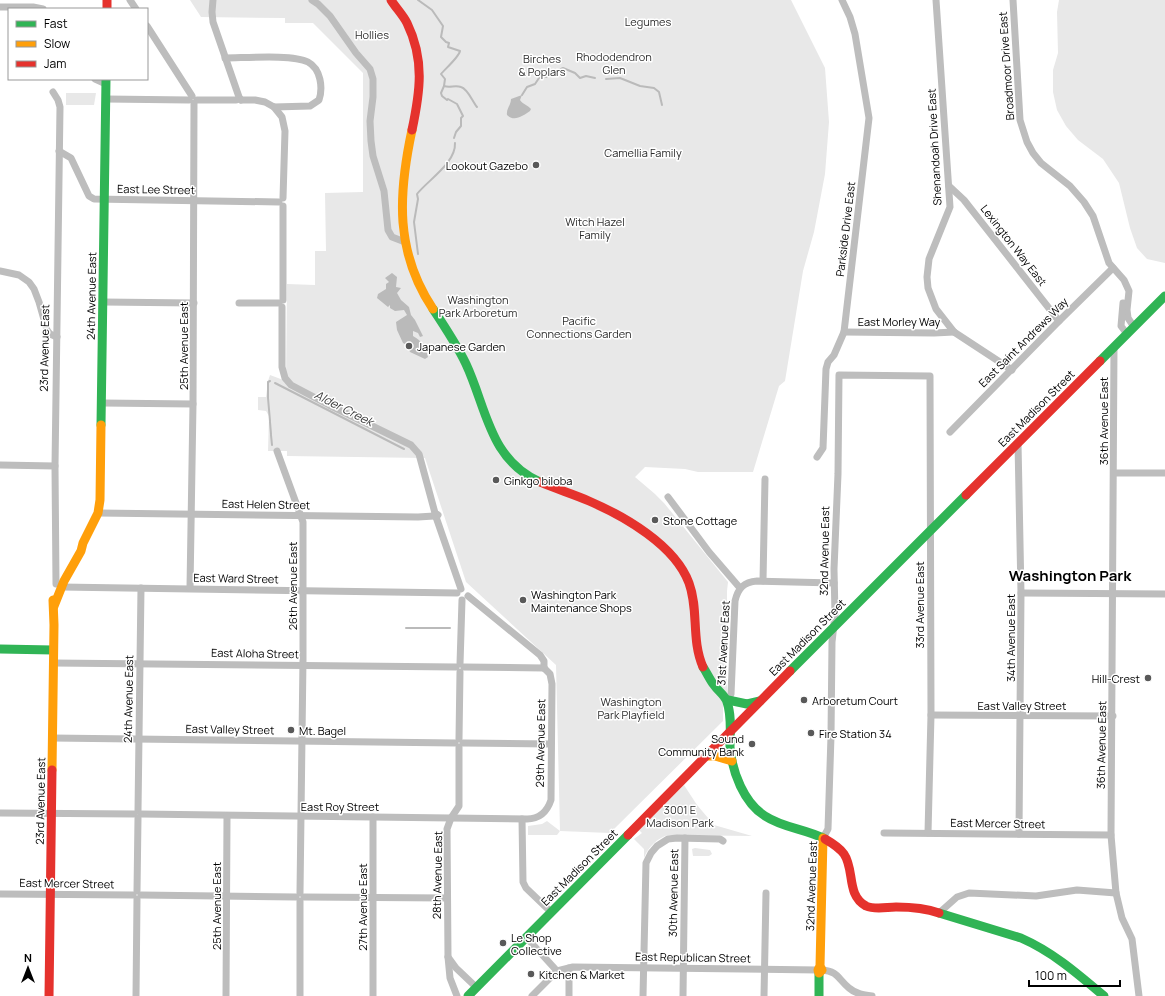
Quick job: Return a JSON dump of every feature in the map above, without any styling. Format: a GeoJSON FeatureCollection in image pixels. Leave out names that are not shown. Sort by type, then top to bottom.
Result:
{"type":"FeatureCollection","features":[{"type":"Feature","properties":{"kind":"main road"},"geometry":{"type":"LineString","coordinates":[[391,0],[404,16],[412,31],[418,51],[420,68],[420,89],[403,180],[403,212],[406,242],[409,259],[415,278],[459,350],[471,375],[490,428],[500,448],[509,459],[524,473],[610,511],[650,537],[674,557],[684,571],[693,596],[700,659],[711,680],[728,700],[732,761],[743,789],[755,809],[781,825],[813,833],[840,848],[848,862],[854,891],[860,902],[865,905],[879,908],[912,907],[927,910],[1021,938],[1036,944],[1054,955],[1103,996]]}},
{"type":"Feature","properties":{"kind":"main road","name":"24th Avenue East"},"geometry":{"type":"LineString","coordinates":[[59,586],[82,551],[83,543],[98,513],[100,500],[106,82]]}},
{"type":"Feature","properties":{"kind":"main road","name":"East Madison Street"},"geometry":{"type":"LineString","coordinates":[[468,996],[1165,296]]}},
{"type":"Feature","properties":{"kind":"main road","name":"23rd Avenue East"},"geometry":{"type":"LineString","coordinates":[[50,996],[53,650],[54,606],[59,586]]}},
{"type":"Feature","properties":{"kind":"main road"},"geometry":{"type":"LineString","coordinates":[[0,649],[53,650]]}},
{"type":"Feature","properties":{"kind":"main road"},"geometry":{"type":"LineString","coordinates":[[728,700],[747,704],[760,702]]}},
{"type":"Feature","properties":{"kind":"main road"},"geometry":{"type":"LineString","coordinates":[[707,756],[715,756],[732,761]]}},
{"type":"Feature","properties":{"kind":"main road","name":"32nd Avenue East"},"geometry":{"type":"LineString","coordinates":[[819,996],[823,838]]}},
{"type":"Feature","properties":{"kind":"street"},"geometry":{"type":"LineString","coordinates":[[213,0],[212,17],[239,99]]}},
{"type":"Feature","properties":{"kind":"street"},"geometry":{"type":"LineString","coordinates":[[312,0],[330,16],[370,69],[373,79],[373,96],[370,120],[371,141],[373,156],[384,190],[388,230],[392,236],[406,242]]}},
{"type":"Feature","properties":{"kind":"street","name":"Parkside Drive East"},"geometry":{"type":"LineString","coordinates":[[817,457],[823,448],[826,369],[828,362],[834,355],[844,332],[869,118],[855,34],[850,17],[842,0]]}},
{"type":"Feature","properties":{"kind":"street","name":"Shenandoah Drive East"},"geometry":{"type":"LineString","coordinates":[[936,0],[950,207],[931,250],[927,277],[928,288],[933,303],[954,332],[1012,370]]}},
{"type":"Feature","properties":{"kind":"street","name":"Broadmoor Drive East"},"geometry":{"type":"LineString","coordinates":[[1013,0],[1020,120],[1027,142],[1033,154],[1041,163],[1070,186],[1084,202],[1093,216],[1106,257],[1127,285],[1120,323],[1121,326],[1130,330]]}},
{"type":"Feature","properties":{"kind":"street"},"geometry":{"type":"LineString","coordinates":[[0,7],[33,6],[40,8]]}},
{"type":"Feature","properties":{"kind":"street"},"geometry":{"type":"LineString","coordinates":[[148,28],[193,100]]}},
{"type":"Feature","properties":{"kind":"street"},"geometry":{"type":"LineString","coordinates":[[225,58],[288,58],[310,62],[320,78],[321,89],[319,100],[310,106],[274,107]]}},
{"type":"Feature","properties":{"kind":"street","name":"23rd Avenue East"},"geometry":{"type":"LineString","coordinates":[[52,92],[58,100],[60,107],[55,466],[59,586]]}},
{"type":"Feature","properties":{"kind":"street"},"geometry":{"type":"LineString","coordinates":[[106,99],[255,100],[265,102],[279,112],[282,117],[285,131],[282,202],[281,303],[282,367],[286,378],[291,385],[329,405],[403,440],[416,449],[421,462],[435,516],[459,591],[458,598],[465,598],[540,655],[544,661],[544,668]]}},
{"type":"Feature","properties":{"kind":"street","name":"25th Avenue East"},"geometry":{"type":"LineString","coordinates":[[190,588],[195,201],[193,100]]}},
{"type":"Feature","properties":{"kind":"street","name":"East Lee Street"},"geometry":{"type":"LineString","coordinates":[[59,151],[71,158],[89,196],[94,199],[282,202]]}},
{"type":"Feature","properties":{"kind":"street","name":"Lexington Way East"},"geometry":{"type":"LineString","coordinates":[[949,186],[964,200],[1059,321]]}},
{"type":"Feature","properties":{"kind":"street","name":"East Saint Andrews Way"},"geometry":{"type":"LineString","coordinates":[[950,432],[1113,268]]}},
{"type":"Feature","properties":{"kind":"street"},"geometry":{"type":"LineString","coordinates":[[0,272],[19,275],[29,282],[34,289],[47,330],[56,338]]}},
{"type":"Feature","properties":{"kind":"street"},"geometry":{"type":"LineString","coordinates":[[103,302],[194,303]]}},
{"type":"Feature","properties":{"kind":"street"},"geometry":{"type":"LineString","coordinates":[[239,304],[281,303]]}},
{"type":"Feature","properties":{"kind":"street","name":"East Morley Way"},"geometry":{"type":"LineString","coordinates":[[844,332],[954,332]]}},
{"type":"Feature","properties":{"kind":"street","name":"36th Avenue East"},"geometry":{"type":"LineString","coordinates":[[1114,347],[1111,835],[1116,893],[1122,918],[1132,939],[1139,996]]}},
{"type":"Feature","properties":{"kind":"street","name":"32nd Avenue East"},"geometry":{"type":"LineString","coordinates":[[823,838],[828,829],[832,642],[835,615],[834,584],[838,474],[839,375],[930,376]]}},
{"type":"Feature","properties":{"kind":"street","name":"33rd Avenue East"},"geometry":{"type":"LineString","coordinates":[[928,833],[931,715],[930,376]]}},
{"type":"Feature","properties":{"kind":"street"},"geometry":{"type":"LineString","coordinates":[[102,403],[193,404]]}},
{"type":"Feature","properties":{"kind":"street","name":"34th Avenue East"},"geometry":{"type":"LineString","coordinates":[[1018,443],[1021,593],[1019,834]]}},
{"type":"Feature","properties":{"kind":"street","name":"26th Avenue East"},"geometry":{"type":"LineString","coordinates":[[277,451],[303,522],[300,996]]}},
{"type":"Feature","properties":{"kind":"street"},"geometry":{"type":"LineString","coordinates":[[0,465],[55,466]]}},
{"type":"Feature","properties":{"kind":"street"},"geometry":{"type":"LineString","coordinates":[[1114,473],[1165,473]]}},
{"type":"Feature","properties":{"kind":"street"},"geometry":{"type":"LineString","coordinates":[[763,581],[765,479]]}},
{"type":"Feature","properties":{"kind":"street"},"geometry":{"type":"LineString","coordinates":[[668,497],[709,552],[740,588],[751,581],[834,584]]}},
{"type":"Feature","properties":{"kind":"street","name":"East Helen Street"},"geometry":{"type":"LineString","coordinates":[[98,513],[435,516]]}},
{"type":"Feature","properties":{"kind":"street","name":"East Ward Street"},"geometry":{"type":"LineString","coordinates":[[59,586],[459,591]]}},
{"type":"Feature","properties":{"kind":"street","name":"24th Avenue East"},"geometry":{"type":"LineString","coordinates":[[136,996],[137,814],[141,588]]}},
{"type":"Feature","properties":{"kind":"street","name":"31st Avenue East"},"geometry":{"type":"LineString","coordinates":[[728,700],[731,694],[735,600],[736,594],[740,588]]}},
{"type":"Feature","properties":{"kind":"street"},"geometry":{"type":"LineString","coordinates":[[1021,593],[1165,594]]}},
{"type":"Feature","properties":{"kind":"street","name":"28th Avenue East"},"geometry":{"type":"LineString","coordinates":[[457,996],[450,978],[448,958],[447,829],[451,818],[459,806],[460,668],[465,598]]}},
{"type":"Feature","properties":{"kind":"street","name":"East Aloha Street"},"geometry":{"type":"LineString","coordinates":[[53,663],[544,668]]}},
{"type":"Feature","properties":{"kind":"street","name":"29th Avenue East"},"geometry":{"type":"LineString","coordinates":[[539,817],[549,806],[551,800],[552,684],[550,674],[544,668]]}},
{"type":"Feature","properties":{"kind":"street","name":"East Valley Street"},"geometry":{"type":"LineString","coordinates":[[931,715],[1112,716]]}},
{"type":"Feature","properties":{"kind":"street","name":"East Valley Street"},"geometry":{"type":"LineString","coordinates":[[52,738],[551,744]]}},
{"type":"Feature","properties":{"kind":"street","name":"East Roy Street"},"geometry":{"type":"LineString","coordinates":[[0,813],[522,819],[539,817]]}},
{"type":"Feature","properties":{"kind":"street","name":"25th Avenue East"},"geometry":{"type":"LineString","coordinates":[[226,996],[227,816]]}},
{"type":"Feature","properties":{"kind":"street","name":"27th Avenue East"},"geometry":{"type":"LineString","coordinates":[[373,817],[373,996]]}},
{"type":"Feature","properties":{"kind":"street"},"geometry":{"type":"LineString","coordinates":[[522,819],[523,882],[526,888],[551,912]]}},
{"type":"Feature","properties":{"kind":"street","name":"East Mercer Street"},"geometry":{"type":"LineString","coordinates":[[884,833],[1111,835]]}},
{"type":"Feature","properties":{"kind":"street"},"geometry":{"type":"LineString","coordinates":[[643,996],[646,863],[651,853],[665,840],[672,838],[720,839],[723,841]]}},
{"type":"Feature","properties":{"kind":"street","name":"30th Avenue East"},"geometry":{"type":"LineString","coordinates":[[683,996],[685,838]]}},
{"type":"Feature","properties":{"kind":"street"},"geometry":{"type":"LineString","coordinates":[[938,913],[956,897],[968,893],[1036,896],[1077,890],[1116,893]]}},
{"type":"Feature","properties":{"kind":"street"},"geometry":{"type":"LineString","coordinates":[[764,996],[766,893]]}},
{"type":"Feature","properties":{"kind":"street","name":"East Mercer Street"},"geometry":{"type":"LineString","coordinates":[[0,894],[447,898]]}},
{"type":"Feature","properties":{"kind":"street"},"geometry":{"type":"LineString","coordinates":[[526,937],[557,971],[532,996]]}},
{"type":"Feature","properties":{"kind":"street"},"geometry":{"type":"LineString","coordinates":[[448,958],[476,987]]}},
{"type":"Feature","properties":{"kind":"street","name":"East Republican Street"},"geometry":{"type":"LineString","coordinates":[[557,971],[580,967],[683,967],[828,970],[835,972],[848,988],[854,992],[872,996]]}},
{"type":"Feature","properties":{"kind":"street"},"geometry":{"type":"LineString","coordinates":[[569,968],[569,996]]}},
{"type":"Feature","properties":{"kind":"green space","name":"Washington Park Arboretum"},"geometry":{"type":"Polygon","coordinates":[[[190,0],[791,0],[825,68],[829,122],[825,174],[814,232],[803,271],[785,381],[779,386],[753,472],[698,472],[685,469],[645,467],[635,477],[664,503],[728,582],[727,694],[723,706],[723,721],[610,833],[560,831],[556,665],[466,582],[425,458],[287,456],[287,451],[268,451],[269,416],[266,411],[258,410],[258,397],[266,397],[270,375],[286,381],[287,284],[315,285],[315,251],[326,251],[325,193],[363,192],[363,73],[313,23],[285,23],[285,18],[201,17],[190,0]]]}},
{"type":"Feature","properties":{"kind":"green space"},"geometry":{"type":"Polygon","coordinates":[[[1059,0],[1165,0],[1165,263],[1147,259],[1137,248],[1130,228],[1119,183],[1103,159],[1078,140],[1066,126],[1057,110],[1053,92],[1053,70],[1058,53],[1057,12],[1059,0]]]}},
{"type":"Feature","properties":{"kind":"green space"},"geometry":{"type":"Polygon","coordinates":[[[66,93],[96,93],[94,105],[66,105],[66,93]]]}},
{"type":"Feature","properties":{"kind":"green space","name":"3001 E Madison Park"},"geometry":{"type":"Polygon","coordinates":[[[684,785],[697,805],[714,825],[752,836],[669,835],[654,843],[644,858],[644,849],[634,839],[642,833],[639,830],[684,785]]]}},
{"type":"Feature","properties":{"kind":"green space"},"geometry":{"type":"Polygon","coordinates":[[[547,821],[560,831],[557,835],[528,835],[528,826],[542,824],[547,821]]]}},
{"type":"Feature","properties":{"kind":"green space"},"geometry":{"type":"Polygon","coordinates":[[[692,849],[710,850],[712,854],[709,856],[693,856],[692,849]]]}},
{"type":"Feature","properties":{"kind":"shaded area"},"geometry":{"type":"Polygon","coordinates":[[[522,95],[520,100],[531,109],[530,111],[518,118],[510,117],[507,113],[511,99],[522,95]]]}},
{"type":"Feature","properties":{"kind":"shaded area"},"geometry":{"type":"Polygon","coordinates":[[[392,273],[397,277],[396,287],[401,288],[397,293],[401,300],[409,307],[411,315],[423,336],[420,337],[418,333],[413,331],[413,336],[421,342],[426,350],[428,357],[425,359],[410,352],[407,345],[403,343],[397,330],[396,322],[407,315],[404,310],[395,311],[390,308],[390,305],[388,307],[377,298],[378,294],[386,289],[386,284],[389,282],[385,278],[392,273]]]}},
{"type":"Feature","properties":{"kind":"waterway"},"geometry":{"type":"LineString","coordinates":[[418,0],[432,10],[443,26],[441,37],[449,43],[448,47],[460,51],[455,60],[441,74],[445,79],[441,93],[442,96],[457,104],[463,116],[461,118],[461,126],[456,132],[454,138]]}},
{"type":"Feature","properties":{"kind":"waterway"},"geometry":{"type":"LineString","coordinates":[[555,72],[563,68],[575,73],[580,78],[586,76],[595,78]]}},
{"type":"Feature","properties":{"kind":"waterway"},"geometry":{"type":"LineString","coordinates":[[522,95],[527,87],[535,84],[541,75],[546,77],[552,74]]}},
{"type":"Feature","properties":{"kind":"waterway"},"geometry":{"type":"LineString","coordinates":[[606,79],[620,78],[640,86],[654,88],[659,92],[662,105]]}},
{"type":"Feature","properties":{"kind":"waterway"},"geometry":{"type":"LineString","coordinates":[[444,86],[459,86],[463,88],[477,107]]}},
{"type":"Feature","properties":{"kind":"waterway"},"geometry":{"type":"LineString","coordinates":[[418,254],[414,222],[418,199],[417,194],[446,164],[451,157],[455,143]]}},
{"type":"Feature","properties":{"kind":"waterway","name":"Alder Creek"},"geometry":{"type":"LineString","coordinates":[[270,381],[268,382],[270,421]]}},
{"type":"Feature","properties":{"kind":"waterway","name":"Alder Creek"},"geometry":{"type":"LineString","coordinates":[[275,383],[404,449]]}},
{"type":"Feature","properties":{"kind":"waterway","name":"Alder Creek"},"geometry":{"type":"LineString","coordinates":[[270,422],[271,434]]}},
{"type":"Feature","properties":{"kind":"waterway","name":"Alder Creek"},"geometry":{"type":"LineString","coordinates":[[271,435],[272,445]]}},
{"type":"Feature","properties":{"kind":"waterway"},"geometry":{"type":"LineString","coordinates":[[406,628],[450,628]]}},
{"type":"Feature","properties":{"kind":"traffic: fast"},"geometry":{"type":"LineString","coordinates":[[101,425],[106,80]]}},
{"type":"Feature","properties":{"kind":"traffic: fast"},"geometry":{"type":"LineString","coordinates":[[1100,361],[1165,296]]}},
{"type":"Feature","properties":{"kind":"traffic: fast"},"geometry":{"type":"LineString","coordinates":[[433,309],[455,343],[466,364],[485,415],[500,446],[510,460],[523,472],[540,482]]}},
{"type":"Feature","properties":{"kind":"traffic: fast"},"geometry":{"type":"LineString","coordinates":[[790,671],[966,495]]}},
{"type":"Feature","properties":{"kind":"traffic: fast"},"geometry":{"type":"LineString","coordinates":[[0,649],[53,650]]}},
{"type":"Feature","properties":{"kind":"traffic: fast"},"geometry":{"type":"LineString","coordinates":[[703,667],[713,683],[725,697],[729,707],[731,757],[736,776],[745,795],[758,810],[772,820],[825,839]]}},
{"type":"Feature","properties":{"kind":"traffic: fast"},"geometry":{"type":"LineString","coordinates":[[728,700],[747,704],[760,701]]}},
{"type":"Feature","properties":{"kind":"traffic: fast"},"geometry":{"type":"LineString","coordinates":[[468,996],[628,835]]}},
{"type":"Feature","properties":{"kind":"traffic: fast"},"geometry":{"type":"LineString","coordinates":[[939,913],[1021,938],[1033,944],[1065,964],[1104,996]]}},
{"type":"Feature","properties":{"kind":"traffic: fast"},"geometry":{"type":"LineString","coordinates":[[819,973],[819,996]]}},
{"type":"Feature","properties":{"kind":"traffic: slow"},"geometry":{"type":"LineString","coordinates":[[412,130],[404,177],[402,200],[403,222],[406,244],[412,266],[421,288],[433,309]]}},
{"type":"Feature","properties":{"kind":"traffic: slow"},"geometry":{"type":"LineString","coordinates":[[54,606],[64,581],[81,551],[83,543],[98,513],[100,500],[101,425]]}},
{"type":"Feature","properties":{"kind":"traffic: slow"},"geometry":{"type":"LineString","coordinates":[[52,770],[53,600]]}},
{"type":"Feature","properties":{"kind":"traffic: slow"},"geometry":{"type":"LineString","coordinates":[[707,756],[715,756],[732,761]]}},
{"type":"Feature","properties":{"kind":"traffic: slow"},"geometry":{"type":"LineString","coordinates":[[820,966],[822,970],[819,973],[823,838]]}},
{"type":"Feature","properties":{"kind":"traffic: jam"},"geometry":{"type":"LineString","coordinates":[[107,0],[107,8]]}},
{"type":"Feature","properties":{"kind":"traffic: jam"},"geometry":{"type":"LineString","coordinates":[[391,0],[407,23],[413,37],[419,63],[419,89],[412,130]]}},
{"type":"Feature","properties":{"kind":"traffic: jam"},"geometry":{"type":"LineString","coordinates":[[966,495],[1100,361]]}},
{"type":"Feature","properties":{"kind":"traffic: jam"},"geometry":{"type":"LineString","coordinates":[[540,482],[603,507],[647,533],[672,556],[682,569],[692,593],[697,646],[703,667]]}},
{"type":"Feature","properties":{"kind":"traffic: jam"},"geometry":{"type":"LineString","coordinates":[[628,835],[790,671]]}},
{"type":"Feature","properties":{"kind":"traffic: jam"},"geometry":{"type":"LineString","coordinates":[[49,996],[52,770]]}},
{"type":"Feature","properties":{"kind":"traffic: jam"},"geometry":{"type":"LineString","coordinates":[[825,839],[838,847],[844,854],[849,867],[853,889],[860,901],[866,906],[877,908],[913,908],[939,913]]}},
{"type":"Feature","properties":{"kind":"place","name":"Lookout Gazebo"},"geometry":{"type":"Point","coordinates":[536,165]}},
{"type":"Feature","properties":{"kind":"place","name":"Japanese Garden"},"geometry":{"type":"Point","coordinates":[409,346]}},
{"type":"Feature","properties":{"kind":"place","name":"Ginkgo biloba"},"geometry":{"type":"Point","coordinates":[496,480]}},
{"type":"Feature","properties":{"kind":"place","name":"Stone Cottage"},"geometry":{"type":"Point","coordinates":[655,520]}},
{"type":"Feature","properties":{"kind":"place","name":"Washington Park Maintenance Shops"},"geometry":{"type":"Point","coordinates":[523,600]}},
{"type":"Feature","properties":{"kind":"place","name":"Hill-Crest"},"geometry":{"type":"Point","coordinates":[1148,678]}},
{"type":"Feature","properties":{"kind":"place","name":"Arboretum Court"},"geometry":{"type":"Point","coordinates":[804,700]}},
{"type":"Feature","properties":{"kind":"place","name":"Mt. Bagel"},"geometry":{"type":"Point","coordinates":[291,730]}},
{"type":"Feature","properties":{"kind":"place","name":"Fire Station 34"},"geometry":{"type":"Point","coordinates":[811,733]}},
{"type":"Feature","properties":{"kind":"place","name":"Sound Community Bank"},"geometry":{"type":"Point","coordinates":[752,744]}},
{"type":"Feature","properties":{"kind":"place","name":"Le Shop Collective"},"geometry":{"type":"Point","coordinates":[503,943]}},
{"type":"Feature","properties":{"kind":"place","name":"Kitchen & Market"},"geometry":{"type":"Point","coordinates":[531,974]}},
{"type":"Feature","properties":{"kind":"district","name":"Washington Park"},"geometry":{"type":"Point","coordinates":[1070,575]}},
{"type":"Feature","properties":{"kind":"park label","name":"Legumes"},"geometry":{"type":"Point","coordinates":[648,21]}},
{"type":"Feature","properties":{"kind":"park label","name":"Hollies"},"geometry":{"type":"Point","coordinates":[372,34]}},
{"type":"Feature","properties":{"kind":"park label","name":"Rhododendron Glen"},"geometry":{"type":"Point","coordinates":[614,62]}},
{"type":"Feature","properties":{"kind":"park label","name":"Birches & Poplars"},"geometry":{"type":"Point","coordinates":[542,64]}},
{"type":"Feature","properties":{"kind":"park label","name":"Camellia Family"},"geometry":{"type":"Point","coordinates":[643,152]}},
{"type":"Feature","properties":{"kind":"park label","name":"Witch Hazel Family"},"geometry":{"type":"Point","coordinates":[595,227]}},
{"type":"Feature","properties":{"kind":"park label","name":"Pacific Connections Garden"},"geometry":{"type":"Point","coordinates":[579,326]}},
{"type":"Feature","properties":{"kind":"park label","name":"Washington Park Playfield"},"geometry":{"type":"Point","coordinates":[631,707]}}]}
